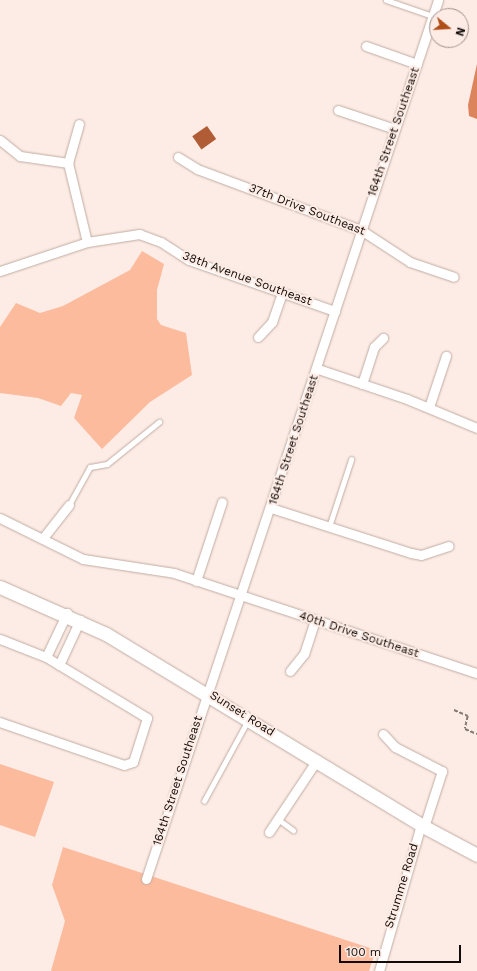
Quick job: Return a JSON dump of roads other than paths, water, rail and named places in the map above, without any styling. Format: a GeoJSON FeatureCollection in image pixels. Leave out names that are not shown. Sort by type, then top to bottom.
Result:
{"type":"FeatureCollection","features":[{"type":"Feature","properties":{"kind":"street","name":"164th Street Southeast"},"geometry":{"type":"LineString","coordinates":[[146,880],[318,369],[361,230],[429,28]]}},
{"type":"Feature","properties":{"kind":"street"},"geometry":{"type":"LineString","coordinates":[[366,46],[417,64]]}},
{"type":"Feature","properties":{"kind":"street"},"geometry":{"type":"LineString","coordinates":[[338,110],[395,129]]}},
{"type":"Feature","properties":{"kind":"street"},"geometry":{"type":"LineString","coordinates":[[79,124],[68,163],[87,242]]}},
{"type":"Feature","properties":{"kind":"street"},"geometry":{"type":"LineString","coordinates":[[0,140],[20,156],[68,163]]}},
{"type":"Feature","properties":{"kind":"street","name":"37th Drive Southeast"},"geometry":{"type":"LineString","coordinates":[[178,157],[197,169],[361,230],[410,262],[454,277]]}},
{"type":"Feature","properties":{"kind":"street","name":"38th Avenue Southeast"},"geometry":{"type":"LineString","coordinates":[[0,271],[87,242],[126,234],[150,237],[189,260],[336,311]]}},
{"type":"Feature","properties":{"kind":"street"},"geometry":{"type":"LineString","coordinates":[[258,337],[272,322],[282,293]]}},
{"type":"Feature","properties":{"kind":"street"},"geometry":{"type":"LineString","coordinates":[[362,384],[374,348],[383,338]]}},
{"type":"Feature","properties":{"kind":"street"},"geometry":{"type":"LineString","coordinates":[[429,407],[446,356]]}},
{"type":"Feature","properties":{"kind":"street"},"geometry":{"type":"LineString","coordinates":[[318,369],[429,407],[477,428]]}},
{"type":"Feature","properties":{"kind":"street"},"geometry":{"type":"LineString","coordinates":[[196,581],[222,502]]}},
{"type":"Feature","properties":{"kind":"street"},"geometry":{"type":"LineString","coordinates":[[43,538],[69,505]]}},
{"type":"Feature","properties":{"kind":"street"},"geometry":{"type":"LineString","coordinates":[[271,508],[421,555],[449,546]]}},
{"type":"Feature","properties":{"kind":"street","name":"40th Drive Southeast"},"geometry":{"type":"LineString","coordinates":[[0,518],[83,559],[161,571],[196,581],[477,673]]}},
{"type":"Feature","properties":{"kind":"street","name":"Sunset Road"},"geometry":{"type":"LineString","coordinates":[[0,587],[67,613],[80,620],[208,693],[423,826],[477,855]]}},
{"type":"Feature","properties":{"kind":"street"},"geometry":{"type":"LineString","coordinates":[[46,657],[67,613]]}},
{"type":"Feature","properties":{"kind":"street"},"geometry":{"type":"LineString","coordinates":[[59,665],[80,620]]}},
{"type":"Feature","properties":{"kind":"street"},"geometry":{"type":"LineString","coordinates":[[290,671],[304,654],[315,620]]}},
{"type":"Feature","properties":{"kind":"street"},"geometry":{"type":"LineString","coordinates":[[0,639],[46,657],[147,718],[133,762],[124,765],[0,722]]}},
{"type":"Feature","properties":{"kind":"street","name":"Strumme Road"},"geometry":{"type":"LineString","coordinates":[[379,971],[423,826],[442,771],[395,747],[383,734]]}},
{"type":"Feature","properties":{"kind":"street"},"geometry":{"type":"LineString","coordinates":[[269,832],[317,760]]}},
{"type":"Feature","properties":{"kind":"lane"},"geometry":{"type":"LineString","coordinates":[[386,0],[429,15]]}},
{"type":"Feature","properties":{"kind":"lane"},"geometry":{"type":"LineString","coordinates":[[69,505],[90,467],[107,464],[159,422]]}},
{"type":"Feature","properties":{"kind":"lane"},"geometry":{"type":"LineString","coordinates":[[329,527],[352,460]]}},
{"type":"Feature","properties":{"kind":"lane"},"geometry":{"type":"LineString","coordinates":[[204,800],[249,718]]}},
{"type":"Feature","properties":{"kind":"lane"},"geometry":{"type":"LineString","coordinates":[[278,819],[293,830]]}}]}
